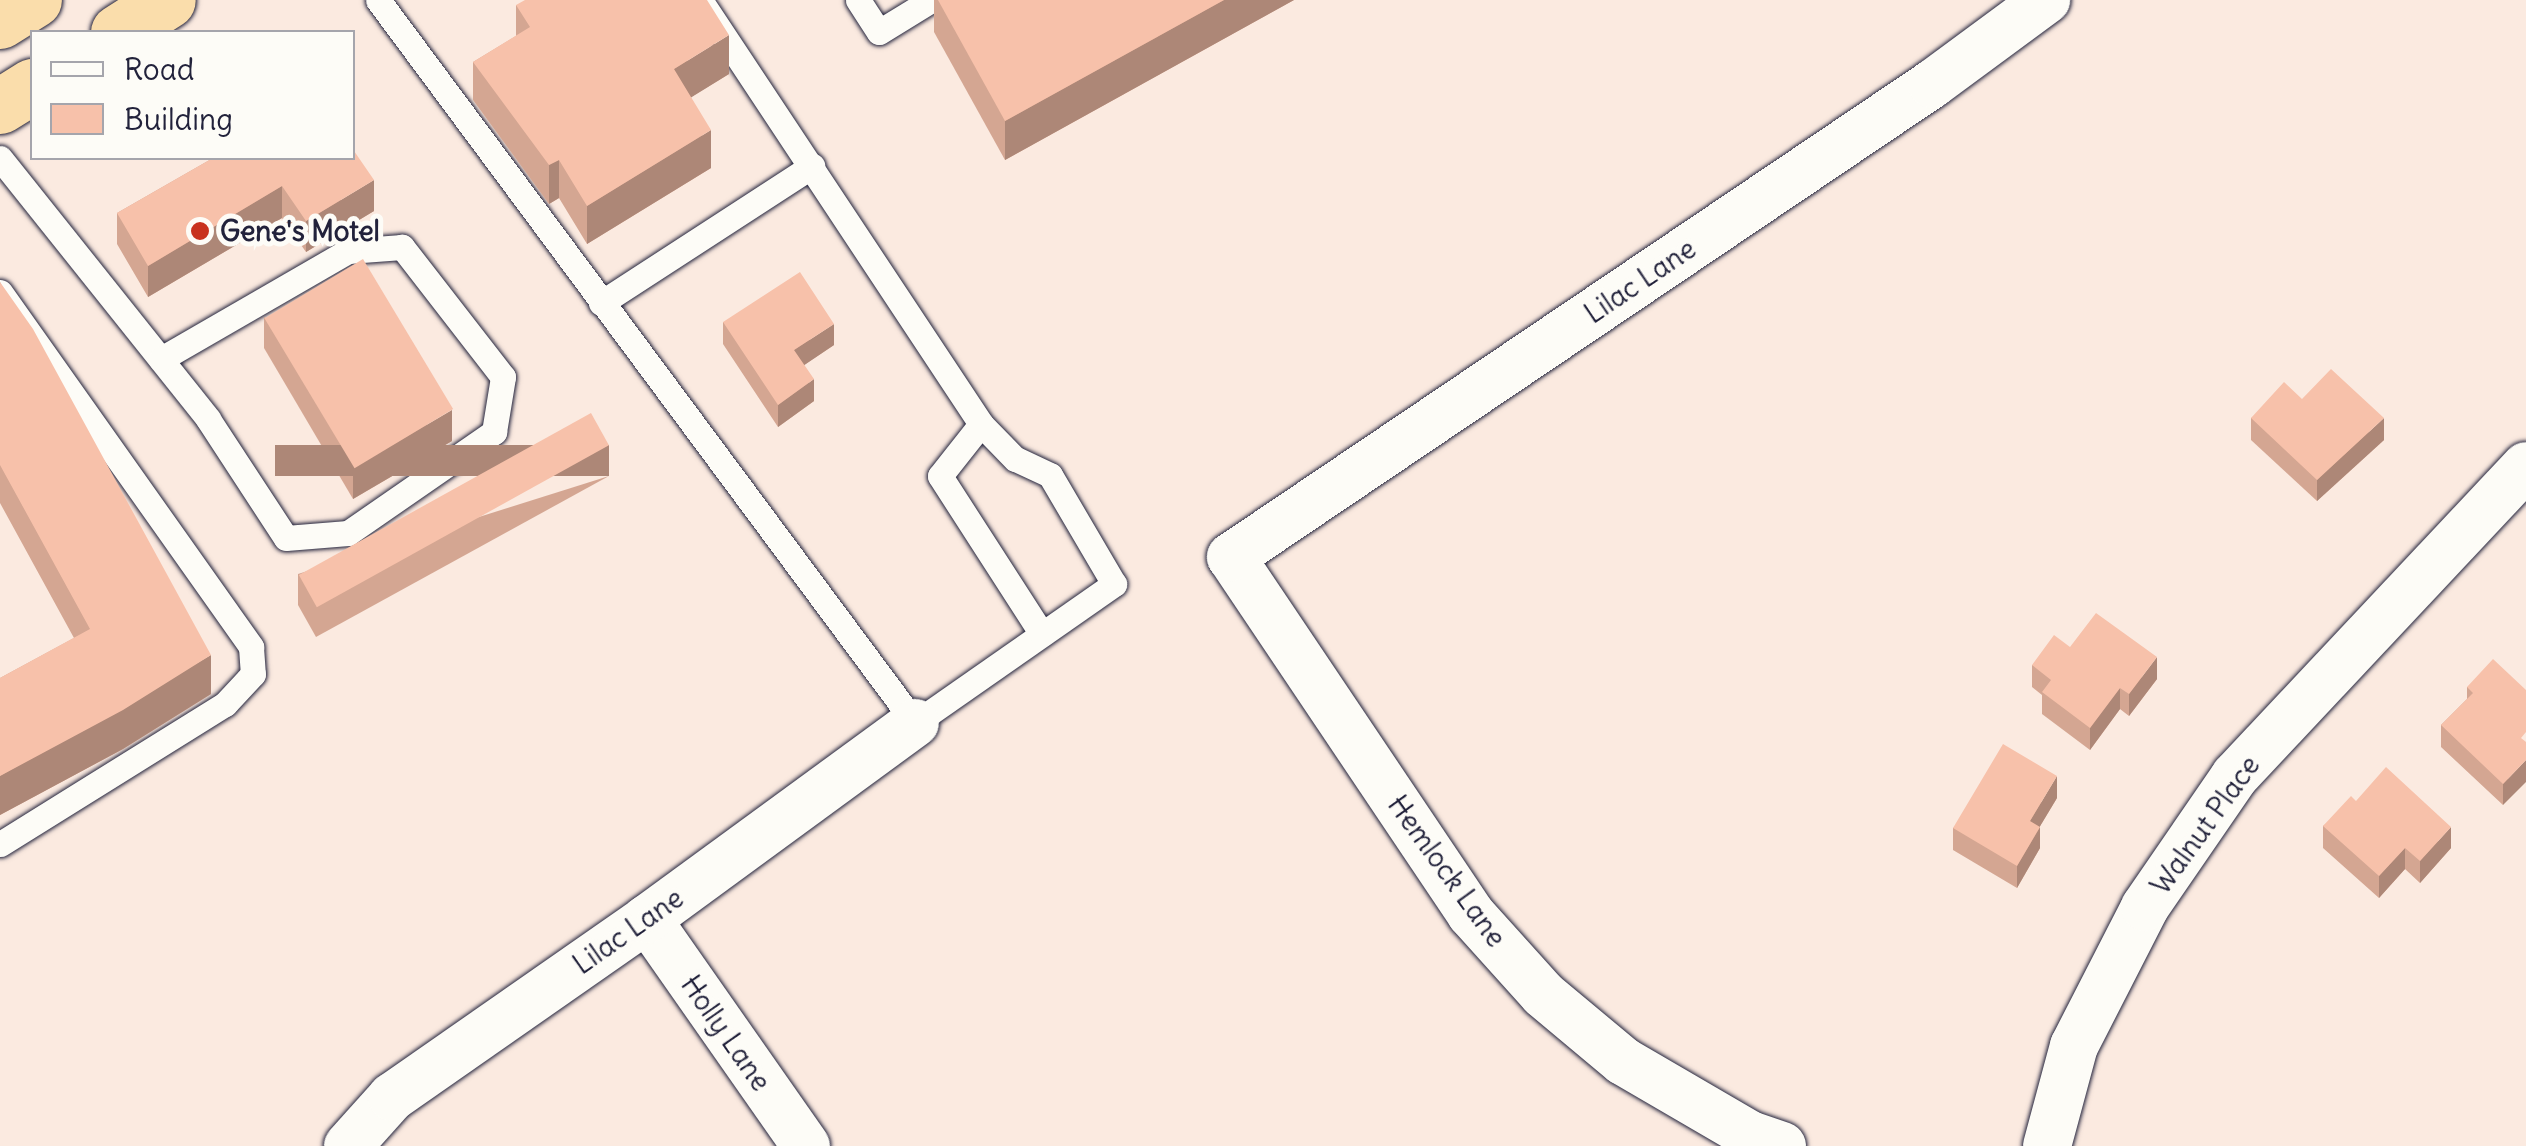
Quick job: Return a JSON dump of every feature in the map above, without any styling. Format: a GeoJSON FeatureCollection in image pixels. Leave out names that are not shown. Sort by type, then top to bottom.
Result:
{"type":"FeatureCollection","features":[{"type":"Feature","properties":{"kind":"highway"},"geometry":{"type":"LineString","coordinates":[[0,20],[34,0]]}},
{"type":"Feature","properties":{"kind":"highway"},"geometry":{"type":"LineString","coordinates":[[121,30],[168,0]]}},
{"type":"Feature","properties":{"kind":"highway"},"geometry":{"type":"LineString","coordinates":[[0,106],[30,87]]}},
{"type":"Feature","properties":{"kind":"street","name":"Lilac Lane"},"geometry":{"type":"LineString","coordinates":[[1231,557],[1932,84],[2046,0]]}},
{"type":"Feature","properties":{"kind":"street","name":"Walnut Place"},"geometry":{"type":"LineString","coordinates":[[2047,1146],[2083,1029],[2145,907],[2235,776],[2526,466]]}},
{"type":"Feature","properties":{"kind":"street","name":"Hemlock Lane"},"geometry":{"type":"LineString","coordinates":[[1231,557],[1472,914],[1544,994],[1624,1061],[1750,1134],[1782,1146]]}},
{"type":"Feature","properties":{"kind":"street","name":"Lilac Lane"},"geometry":{"type":"LineString","coordinates":[[348,1146],[392,1098],[647,919],[915,723]]}},
{"type":"Feature","properties":{"kind":"street","name":"Holly Lane"},"geometry":{"type":"LineString","coordinates":[[647,919],[806,1146]]}},
{"type":"Feature","properties":{"kind":"lane"},"geometry":{"type":"LineString","coordinates":[[378,0],[915,723],[1114,584],[1050,476],[1015,459],[981,424],[700,0]]}},
{"type":"Feature","properties":{"kind":"lane"},"geometry":{"type":"LineString","coordinates":[[858,0],[879,32],[931,0]]}},
{"type":"Feature","properties":{"kind":"lane"},"geometry":{"type":"LineString","coordinates":[[0,158],[208,419],[286,538],[348,532],[494,432],[503,376],[402,247],[348,251],[161,360]]}},
{"type":"Feature","properties":{"kind":"lane"},"geometry":{"type":"LineString","coordinates":[[602,303],[812,166]]}},
{"type":"Feature","properties":{"kind":"lane"},"geometry":{"type":"LineString","coordinates":[[0,292],[250,647],[254,674],[226,704],[0,844]]}},
{"type":"Feature","properties":{"kind":"lane"},"geometry":{"type":"LineString","coordinates":[[981,424],[940,476],[1042,634]]}},
{"type":"Feature","properties":{"kind":"building"},"geometry":{"type":"Polygon","coordinates":[[[525,0],[707,0],[729,35],[674,69],[711,130],[587,206],[559,160],[549,165],[473,62],[530,27],[516,5],[525,0]]]}},
{"type":"Feature","properties":{"kind":"building"},"geometry":{"type":"Polygon","coordinates":[[[938,0],[1224,0],[1005,121],[938,0]]]}},
{"type":"Feature","properties":{"kind":"building"},"geometry":{"type":"Polygon","coordinates":[[[355,152],[374,180],[306,221],[282,186],[148,266],[117,213],[210,160],[355,160],[355,152]]]}},
{"type":"Feature","properties":{"kind":"building"},"geometry":{"type":"Polygon","coordinates":[[[363,259],[453,409],[355,468],[264,318],[363,259]]]}},
{"type":"Feature","properties":{"kind":"building"},"geometry":{"type":"Polygon","coordinates":[[[800,272],[834,324],[794,350],[814,379],[778,405],[723,322],[800,272]]]}},
{"type":"Feature","properties":{"kind":"building"},"geometry":{"type":"Polygon","coordinates":[[[0,282],[33,329],[211,655],[123,710],[0,776],[0,678],[90,629],[0,465],[0,282]]]}},
{"type":"Feature","properties":{"kind":"building"},"geometry":{"type":"Polygon","coordinates":[[[2331,369],[2384,418],[2317,480],[2251,418],[2284,382],[2302,399],[2331,369]]]}},
{"type":"Feature","properties":{"kind":"building"},"geometry":{"type":"Polygon","coordinates":[[[591,413],[609,445],[317,607],[299,575],[591,413]]]}},
{"type":"Feature","properties":{"kind":"building"},"geometry":{"type":"Polygon","coordinates":[[[2096,613],[2157,657],[2129,694],[2120,688],[2090,728],[2042,692],[2051,680],[2032,665],[2054,635],[2070,647],[2096,613]]]}},
{"type":"Feature","properties":{"kind":"building"},"geometry":{"type":"Polygon","coordinates":[[[2493,659],[2526,690],[2526,732],[2521,738],[2526,742],[2526,760],[2503,784],[2441,725],[2473,693],[2467,687],[2493,659]]]}},
{"type":"Feature","properties":{"kind":"building"},"geometry":{"type":"Polygon","coordinates":[[[2003,744],[2057,776],[2030,821],[2040,827],[2017,866],[1953,828],[2003,744]]]}},
{"type":"Feature","properties":{"kind":"building"},"geometry":{"type":"Polygon","coordinates":[[[2386,767],[2451,827],[2420,861],[2405,848],[2379,876],[2323,826],[2351,796],[2356,801],[2386,767]]]}},
{"type":"Feature","properties":{"kind":"place","name":"Gene's Motel"},"geometry":{"type":"Point","coordinates":[200,231]}}]}
